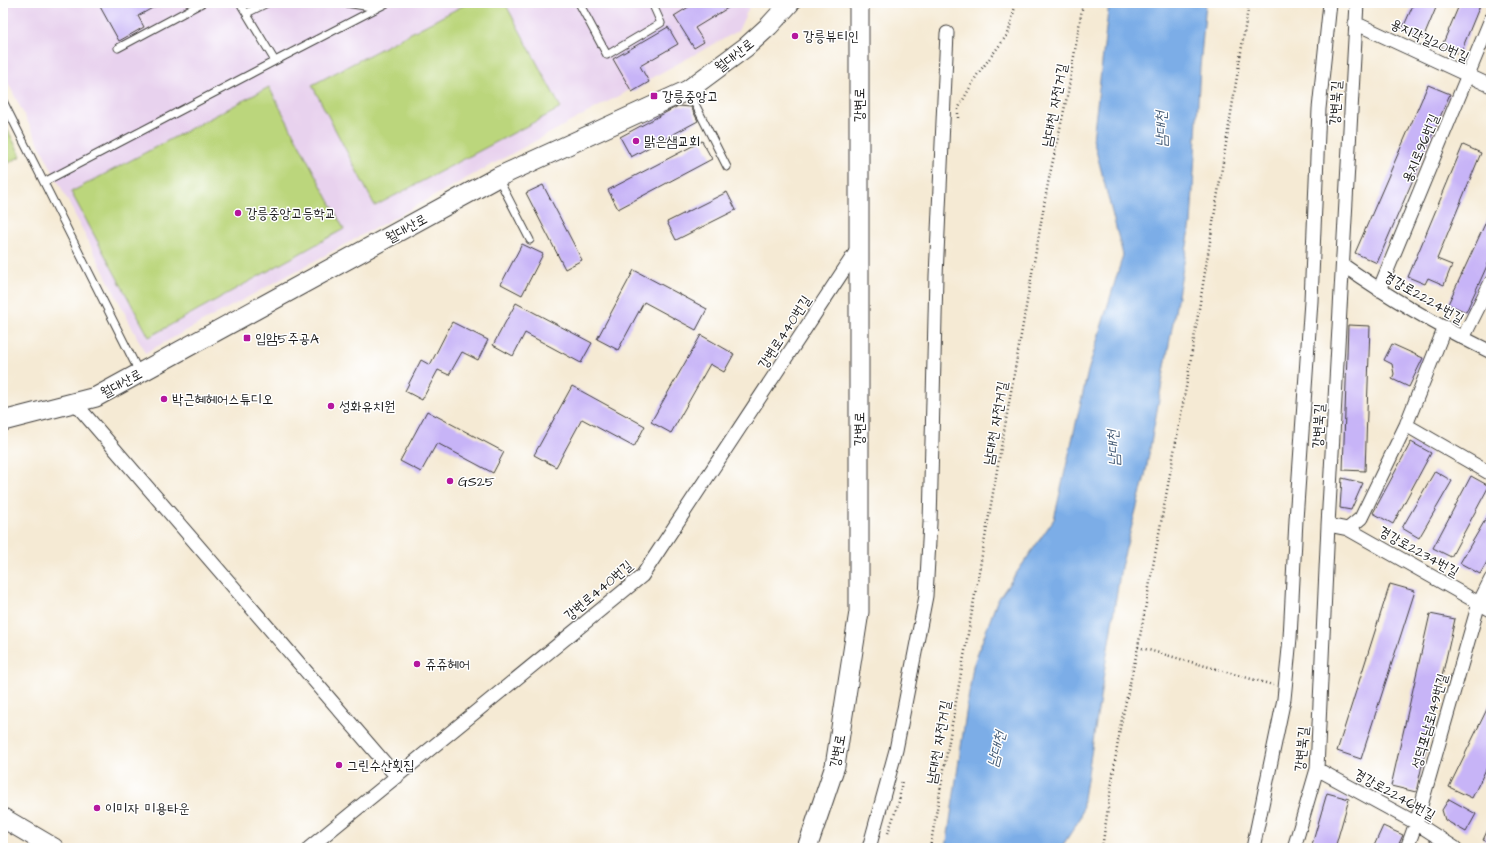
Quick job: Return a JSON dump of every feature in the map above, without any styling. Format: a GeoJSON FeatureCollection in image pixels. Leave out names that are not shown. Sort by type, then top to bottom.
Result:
{"type":"FeatureCollection","features":[{"type":"Feature","properties":{"kind":"street","name":"월대산로"},"geometry":{"type":"LineString","coordinates":[[3,421],[96,397],[498,177],[688,90],[746,47],[769,26],[790,3]]}},
{"type":"Feature","properties":{"kind":"street","name":"강변로"},"geometry":{"type":"LineString","coordinates":[[808,848],[835,766],[859,612],[859,3]]}},
{"type":"Feature","properties":{"kind":"street"},"geometry":{"type":"LineString","coordinates":[[1253,848],[1283,706],[1290,638],[1296,520],[1311,301],[1319,109],[1330,3]]}},
{"type":"Feature","properties":{"kind":"street","name":"강변북길"},"geometry":{"type":"LineString","coordinates":[[1294,848],[1317,769],[1328,526],[1357,3]]}},
{"type":"Feature","properties":{"kind":"street","name":"용지로96번길"},"geometry":{"type":"LineString","coordinates":[[1379,290],[1491,19]]}},
{"type":"Feature","properties":{"kind":"street","name":"용지각길20번길"},"geometry":{"type":"LineString","coordinates":[[1355,22],[1491,86]]}},
{"type":"Feature","properties":{"kind":"street"},"geometry":{"type":"LineString","coordinates":[[869,848],[896,750],[926,596],[930,523],[936,276],[947,34]]}},
{"type":"Feature","properties":{"kind":"street","name":"강변로440번길"},"geometry":{"type":"LineString","coordinates":[[309,848],[642,576],[859,247]]}},
{"type":"Feature","properties":{"kind":"street","name":"경강로2224번길"},"geometry":{"type":"LineString","coordinates":[[1342,265],[1379,290],[1463,338],[1491,352]]}},
{"type":"Feature","properties":{"kind":"street"},"geometry":{"type":"LineString","coordinates":[[1463,338],[1491,282]]}},
{"type":"Feature","properties":{"kind":"street"},"geometry":{"type":"LineString","coordinates":[[1348,529],[1361,518],[1406,425],[1445,327]]}},
{"type":"Feature","properties":{"kind":"street"},"geometry":{"type":"LineString","coordinates":[[75,403],[396,776]]}},
{"type":"Feature","properties":{"kind":"street"},"geometry":{"type":"LineString","coordinates":[[1406,425],[1491,474]]}},
{"type":"Feature","properties":{"kind":"street","name":"경강로2234번길"},"geometry":{"type":"LineString","coordinates":[[1328,526],[1348,529],[1491,610]]}},
{"type":"Feature","properties":{"kind":"street","name":"성덕포남로149번길"},"geometry":{"type":"LineString","coordinates":[[1407,848],[1416,823],[1479,603],[1491,579]]}},
{"type":"Feature","properties":{"kind":"street","name":"경강로2246번길"},"geometry":{"type":"LineString","coordinates":[[1317,769],[1416,823],[1455,848]]}},
{"type":"Feature","properties":{"kind":"street"},"geometry":{"type":"LineString","coordinates":[[3,818],[54,848]]}},
{"type":"Feature","properties":{"kind":"lane"},"geometry":{"type":"LineString","coordinates":[[118,48],[202,3]]}},
{"type":"Feature","properties":{"kind":"lane"},"geometry":{"type":"LineString","coordinates":[[240,3],[275,61]]}},
{"type":"Feature","properties":{"kind":"lane"},"geometry":{"type":"LineString","coordinates":[[246,13],[267,3]]}},
{"type":"Feature","properties":{"kind":"lane"},"geometry":{"type":"LineString","coordinates":[[346,3],[377,8]]}},
{"type":"Feature","properties":{"kind":"lane"},"geometry":{"type":"LineString","coordinates":[[44,182],[387,3]]}},
{"type":"Feature","properties":{"kind":"lane"},"geometry":{"type":"LineString","coordinates":[[579,3],[607,55],[661,23],[652,3]]}},
{"type":"Feature","properties":{"kind":"lane"},"geometry":{"type":"LineString","coordinates":[[688,90],[727,167]]}},
{"type":"Feature","properties":{"kind":"lane"},"geometry":{"type":"LineString","coordinates":[[3,101],[140,374]]}},
{"type":"Feature","properties":{"kind":"lane"},"geometry":{"type":"LineString","coordinates":[[498,177],[530,240]]}},
{"type":"Feature","properties":{"kind":"path","name":"남대천 자전거길"},"geometry":{"type":"LineString","coordinates":[[930,848],[1048,183],[1068,92],[1083,3]]}},
{"type":"Feature","properties":{"kind":"path"},"geometry":{"type":"LineString","coordinates":[[1102,848],[1120,728],[1138,647],[1187,382],[1248,3]]}},
{"type":"Feature","properties":{"kind":"path"},"geometry":{"type":"LineString","coordinates":[[1138,647],[1285,688]]}},
{"type":"Feature","properties":{"kind":"shaded area","name":"강릉중앙고등학교"},"geometry":{"type":"Polygon","coordinates":[[[3,3],[751,3],[738,31],[145,353],[3,73],[3,3]]]}},
{"type":"Feature","properties":{"kind":"green space"},"geometry":{"type":"Polygon","coordinates":[[[468,3],[505,3],[561,108],[375,206],[312,85],[468,3]]]}},
{"type":"Feature","properties":{"kind":"green space"},"geometry":{"type":"Polygon","coordinates":[[[269,87],[344,229],[149,337],[71,192],[269,87]]]}},
{"type":"Feature","properties":{"kind":"green space"},"geometry":{"type":"Polygon","coordinates":[[[3,121],[21,156],[3,166],[3,121]]]}},
{"type":"Feature","properties":{"kind":"water","name":"남대천"},"geometry":{"type":"Polygon","coordinates":[[[1109,3],[1206,3],[1200,67],[1191,224],[1145,476],[1121,567],[1081,817],[1061,848],[946,848],[973,666],[997,601],[1054,519],[1088,371],[1123,255],[1093,139],[1109,3]]]}},
{"type":"Feature","properties":{"kind":"building"},"geometry":{"type":"Polygon","coordinates":[[[98,3],[154,3],[156,6],[138,16],[144,27],[119,41],[98,3]]]}},
{"type":"Feature","properties":{"kind":"building"},"geometry":{"type":"Polygon","coordinates":[[[695,3],[736,3],[695,28],[704,42],[694,48],[674,16],[695,3]]]}},
{"type":"Feature","properties":{"kind":"building"},"geometry":{"type":"Polygon","coordinates":[[[1414,3],[1438,3],[1423,39],[1402,30],[1414,3]]]}},
{"type":"Feature","properties":{"kind":"building"},"geometry":{"type":"Polygon","coordinates":[[[1460,3],[1481,3],[1460,54],[1441,48],[1460,3]]]}},
{"type":"Feature","properties":{"kind":"building"},"geometry":{"type":"Polygon","coordinates":[[[668,27],[678,44],[640,66],[649,82],[632,92],[613,59],[668,27]]]}},
{"type":"Feature","properties":{"kind":"building"},"geometry":{"type":"Polygon","coordinates":[[[1428,85],[1450,94],[1377,263],[1355,253],[1428,85]]]}},
{"type":"Feature","properties":{"kind":"building"},"geometry":{"type":"Polygon","coordinates":[[[678,106],[691,107],[698,121],[631,157],[620,137],[678,106]]]}},
{"type":"Feature","properties":{"kind":"building"},"geometry":{"type":"Polygon","coordinates":[[[702,141],[712,159],[618,209],[608,190],[702,141]]]}},
{"type":"Feature","properties":{"kind":"building"},"geometry":{"type":"Polygon","coordinates":[[[1463,145],[1481,153],[1437,259],[1452,265],[1444,285],[1428,278],[1425,284],[1408,277],[1463,145]]]}},
{"type":"Feature","properties":{"kind":"building"},"geometry":{"type":"Polygon","coordinates":[[[543,185],[582,260],[565,269],[526,193],[543,185]]]}},
{"type":"Feature","properties":{"kind":"building"},"geometry":{"type":"Polygon","coordinates":[[[727,192],[736,210],[676,240],[667,222],[727,192]]]}},
{"type":"Feature","properties":{"kind":"building"},"geometry":{"type":"Polygon","coordinates":[[[1491,211],[1491,257],[1466,312],[1448,304],[1491,211]]]}},
{"type":"Feature","properties":{"kind":"building"},"geometry":{"type":"Polygon","coordinates":[[[522,244],[543,254],[522,295],[501,284],[522,244]]]}},
{"type":"Feature","properties":{"kind":"building"},"geometry":{"type":"Polygon","coordinates":[[[634,270],[707,309],[696,330],[644,302],[618,350],[597,339],[634,270]]]}},
{"type":"Feature","properties":{"kind":"building"},"geometry":{"type":"Polygon","coordinates":[[[516,303],[592,343],[581,363],[525,333],[513,356],[493,345],[516,303]]]}},
{"type":"Feature","properties":{"kind":"building"},"geometry":{"type":"Polygon","coordinates":[[[452,322],[488,340],[478,360],[462,352],[449,375],[438,370],[422,400],[405,391],[421,360],[430,365],[452,322]]]}},
{"type":"Feature","properties":{"kind":"building"},"geometry":{"type":"Polygon","coordinates":[[[1348,325],[1370,326],[1365,471],[1343,470],[1348,325]]]}},
{"type":"Feature","properties":{"kind":"building"},"geometry":{"type":"Polygon","coordinates":[[[701,335],[734,354],[724,372],[710,364],[671,433],[651,422],[701,335]]]}},
{"type":"Feature","properties":{"kind":"building"},"geometry":{"type":"Polygon","coordinates":[[[1392,344],[1423,358],[1409,387],[1392,379],[1394,374],[1392,364],[1384,360],[1392,344]]]}},
{"type":"Feature","properties":{"kind":"building"},"geometry":{"type":"Polygon","coordinates":[[[572,386],[645,426],[634,447],[582,419],[556,467],[534,455],[572,386]]]}},
{"type":"Feature","properties":{"kind":"building"},"geometry":{"type":"Polygon","coordinates":[[[427,411],[504,452],[493,473],[437,443],[421,472],[400,461],[427,411]]]}},
{"type":"Feature","properties":{"kind":"building"},"geometry":{"type":"Polygon","coordinates":[[[1411,442],[1431,453],[1393,524],[1373,513],[1411,442]]]}},
{"type":"Feature","properties":{"kind":"building"},"geometry":{"type":"Polygon","coordinates":[[[1435,471],[1452,481],[1419,538],[1402,528],[1435,471]]]}},
{"type":"Feature","properties":{"kind":"building"},"geometry":{"type":"Polygon","coordinates":[[[1471,476],[1489,486],[1451,557],[1433,548],[1471,476]]]}},
{"type":"Feature","properties":{"kind":"building"},"geometry":{"type":"Polygon","coordinates":[[[1342,478],[1363,483],[1351,510],[1340,508],[1342,478]]]}},
{"type":"Feature","properties":{"kind":"building"},"geometry":{"type":"Polygon","coordinates":[[[1491,510],[1491,555],[1480,574],[1460,563],[1491,510]]]}},
{"type":"Feature","properties":{"kind":"building"},"geometry":{"type":"Polygon","coordinates":[[[1390,584],[1415,591],[1361,759],[1337,751],[1390,584]]]}},
{"type":"Feature","properties":{"kind":"building"},"geometry":{"type":"Polygon","coordinates":[[[1430,614],[1455,619],[1416,792],[1391,786],[1430,614]]]}},
{"type":"Feature","properties":{"kind":"building"},"geometry":{"type":"Polygon","coordinates":[[[1491,701],[1491,759],[1472,798],[1449,787],[1491,701]]]}},
{"type":"Feature","properties":{"kind":"building"},"geometry":{"type":"Polygon","coordinates":[[[1327,793],[1349,799],[1335,848],[1311,848],[1327,793]]]}},
{"type":"Feature","properties":{"kind":"building"},"geometry":{"type":"Polygon","coordinates":[[[1449,799],[1476,814],[1466,832],[1445,820],[1442,810],[1449,799]]]}},
{"type":"Feature","properties":{"kind":"building"},"geometry":{"type":"Polygon","coordinates":[[[1491,823],[1491,843],[1483,840],[1491,823]]]}},
{"type":"Feature","properties":{"kind":"building"},"geometry":{"type":"Polygon","coordinates":[[[1383,826],[1403,835],[1397,848],[1373,848],[1383,826]]]}},
{"type":"Feature","properties":{"kind":"place","name":"강릉뷰티인"},"geometry":{"type":"Point","coordinates":[795,36]}},
{"type":"Feature","properties":{"kind":"place","name":"강릉중앙고"},"geometry":{"type":"Point","coordinates":[654,96]}},
{"type":"Feature","properties":{"kind":"place","name":"맑은샘교회"},"geometry":{"type":"Point","coordinates":[636,141]}},
{"type":"Feature","properties":{"kind":"place","name":"강릉중앙고등학교"},"geometry":{"type":"Point","coordinates":[238,213]}},
{"type":"Feature","properties":{"kind":"place","name":"입암5주공A"},"geometry":{"type":"Point","coordinates":[247,338]}},
{"type":"Feature","properties":{"kind":"place","name":"박근혜헤어스튜디오"},"geometry":{"type":"Point","coordinates":[164,399]}},
{"type":"Feature","properties":{"kind":"place","name":"성화유치원"},"geometry":{"type":"Point","coordinates":[331,406]}},
{"type":"Feature","properties":{"kind":"place","name":"GS25"},"geometry":{"type":"Point","coordinates":[450,481]}},
{"type":"Feature","properties":{"kind":"place","name":"쥬쥬헤어"},"geometry":{"type":"Point","coordinates":[417,664]}},
{"type":"Feature","properties":{"kind":"place","name":"그린수산횟집"},"geometry":{"type":"Point","coordinates":[339,765]}},
{"type":"Feature","properties":{"kind":"place","name":"이미자 미용타운"},"geometry":{"type":"Point","coordinates":[97,808]}}]}
